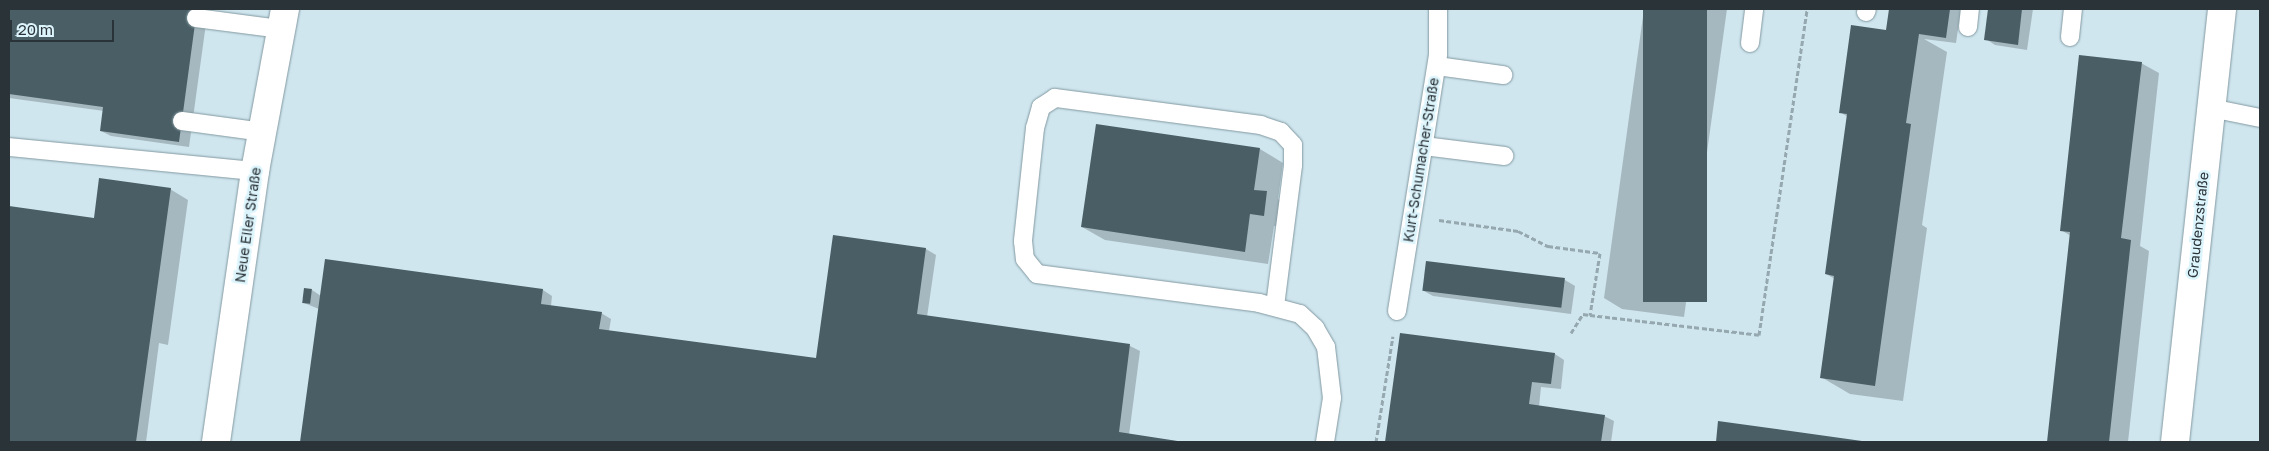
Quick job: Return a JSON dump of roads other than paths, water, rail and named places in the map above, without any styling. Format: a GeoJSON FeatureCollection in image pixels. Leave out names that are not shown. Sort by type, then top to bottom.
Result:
{"type":"FeatureCollection","features":[{"type":"Feature","properties":{"kind":"street","name":"Graudenzstraße"},"geometry":{"type":"LineString","coordinates":[[2175,442],[2222,9]]}},
{"type":"Feature","properties":{"kind":"street","name":"Neue Eiler Straße"},"geometry":{"type":"LineString","coordinates":[[216,442],[262,132],[283,19]]}},
{"type":"Feature","properties":{"kind":"lane","name":"Kurt-Schumacher-Straße"},"geometry":{"type":"LineString","coordinates":[[1397,311],[1437,66],[1438,9]]}},
{"type":"Feature","properties":{"kind":"lane"},"geometry":{"type":"LineString","coordinates":[[1750,43],[1754,9]]}},
{"type":"Feature","properties":{"kind":"lane"},"geometry":{"type":"LineString","coordinates":[[1968,26],[1970,9]]}},
{"type":"Feature","properties":{"kind":"lane"},"geometry":{"type":"LineString","coordinates":[[2070,37],[2073,9]]}},
{"type":"Feature","properties":{"kind":"lane"},"geometry":{"type":"LineString","coordinates":[[196,18],[216,14],[283,19]]}},
{"type":"Feature","properties":{"kind":"lane"},"geometry":{"type":"LineString","coordinates":[[1437,66],[1503,75]]}},
{"type":"Feature","properties":{"kind":"lane"},"geometry":{"type":"LineString","coordinates":[[1275,306],[1293,165],[1293,145],[1281,132],[1261,125],[1055,98],[1041,107],[1035,128],[1023,241],[1025,259],[1037,274],[1275,306],[1300,314],[1315,328],[1326,347],[1332,398],[1325,442]]}},
{"type":"Feature","properties":{"kind":"lane"},"geometry":{"type":"LineString","coordinates":[[2211,108],[2260,118]]}},
{"type":"Feature","properties":{"kind":"lane"},"geometry":{"type":"LineString","coordinates":[[182,120],[262,132]]}},
{"type":"Feature","properties":{"kind":"lane"},"geometry":{"type":"LineString","coordinates":[[1424,146],[1504,156]]}},
{"type":"Feature","properties":{"kind":"lane"},"geometry":{"type":"LineString","coordinates":[[9,147],[256,171]]}}]}
